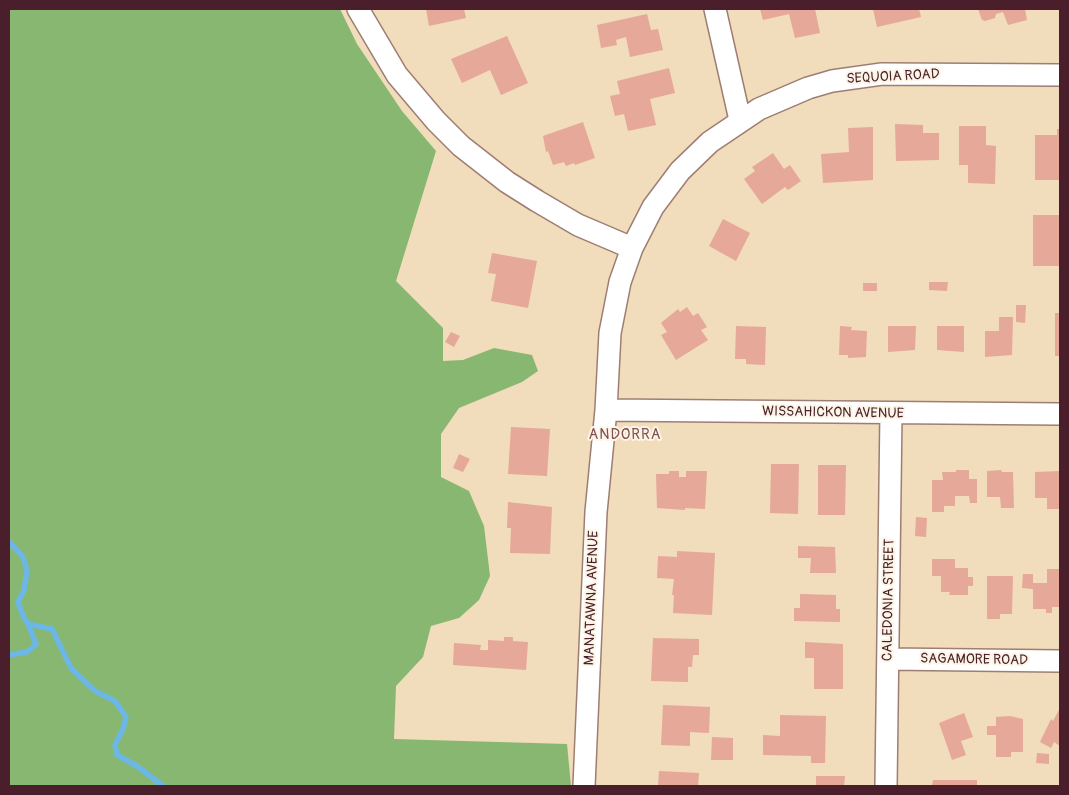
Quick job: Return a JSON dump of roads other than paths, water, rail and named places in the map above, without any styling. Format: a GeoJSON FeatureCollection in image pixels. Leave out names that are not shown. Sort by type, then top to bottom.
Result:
{"type":"FeatureCollection","features":[{"type":"Feature","properties":{"kind":"street"},"geometry":{"type":"LineString","coordinates":[[358,9],[397,75],[436,121],[461,146],[536,202],[578,225],[632,248]]}},
{"type":"Feature","properties":{"kind":"street"},"geometry":{"type":"LineString","coordinates":[[715,9],[740,120]]}},
{"type":"Feature","properties":{"kind":"street","name":"SEQUOIA ROAD"},"geometry":{"type":"LineString","coordinates":[[606,410],[613,307],[632,248],[653,207],[680,171],[710,142],[740,120],[782,97],[808,88],[857,77],[906,74],[1060,75]]}},
{"type":"Feature","properties":{"kind":"street","name":"WISSAHICKON AVENUE"},"geometry":{"type":"LineString","coordinates":[[606,410],[1060,414]]}},
{"type":"Feature","properties":{"kind":"street","name":"MANATAWNA AVENUE"},"geometry":{"type":"LineString","coordinates":[[584,786],[596,512],[606,410]]}},
{"type":"Feature","properties":{"kind":"street","name":"CALEDONIA STREET"},"geometry":{"type":"LineString","coordinates":[[886,786],[891,413]]}},
{"type":"Feature","properties":{"kind":"street","name":"SAGAMORE ROAD"},"geometry":{"type":"LineString","coordinates":[[888,659],[1060,661]]}},
{"type":"Feature","properties":{"kind":"waterway"},"geometry":{"type":"LineString","coordinates":[[9,542],[23,557],[27,571],[24,590],[18,602],[28,624],[52,629],[71,668],[95,691],[115,701],[126,717],[123,729],[115,745],[117,755],[137,766],[163,786]]}},
{"type":"Feature","properties":{"kind":"waterway"},"geometry":{"type":"LineString","coordinates":[[9,655],[27,652],[36,644],[28,624]]}},
{"type":"Feature","properties":{"kind":"district","name":"ANDORRA"},"geometry":{"type":"Point","coordinates":[625,435]}}]}
